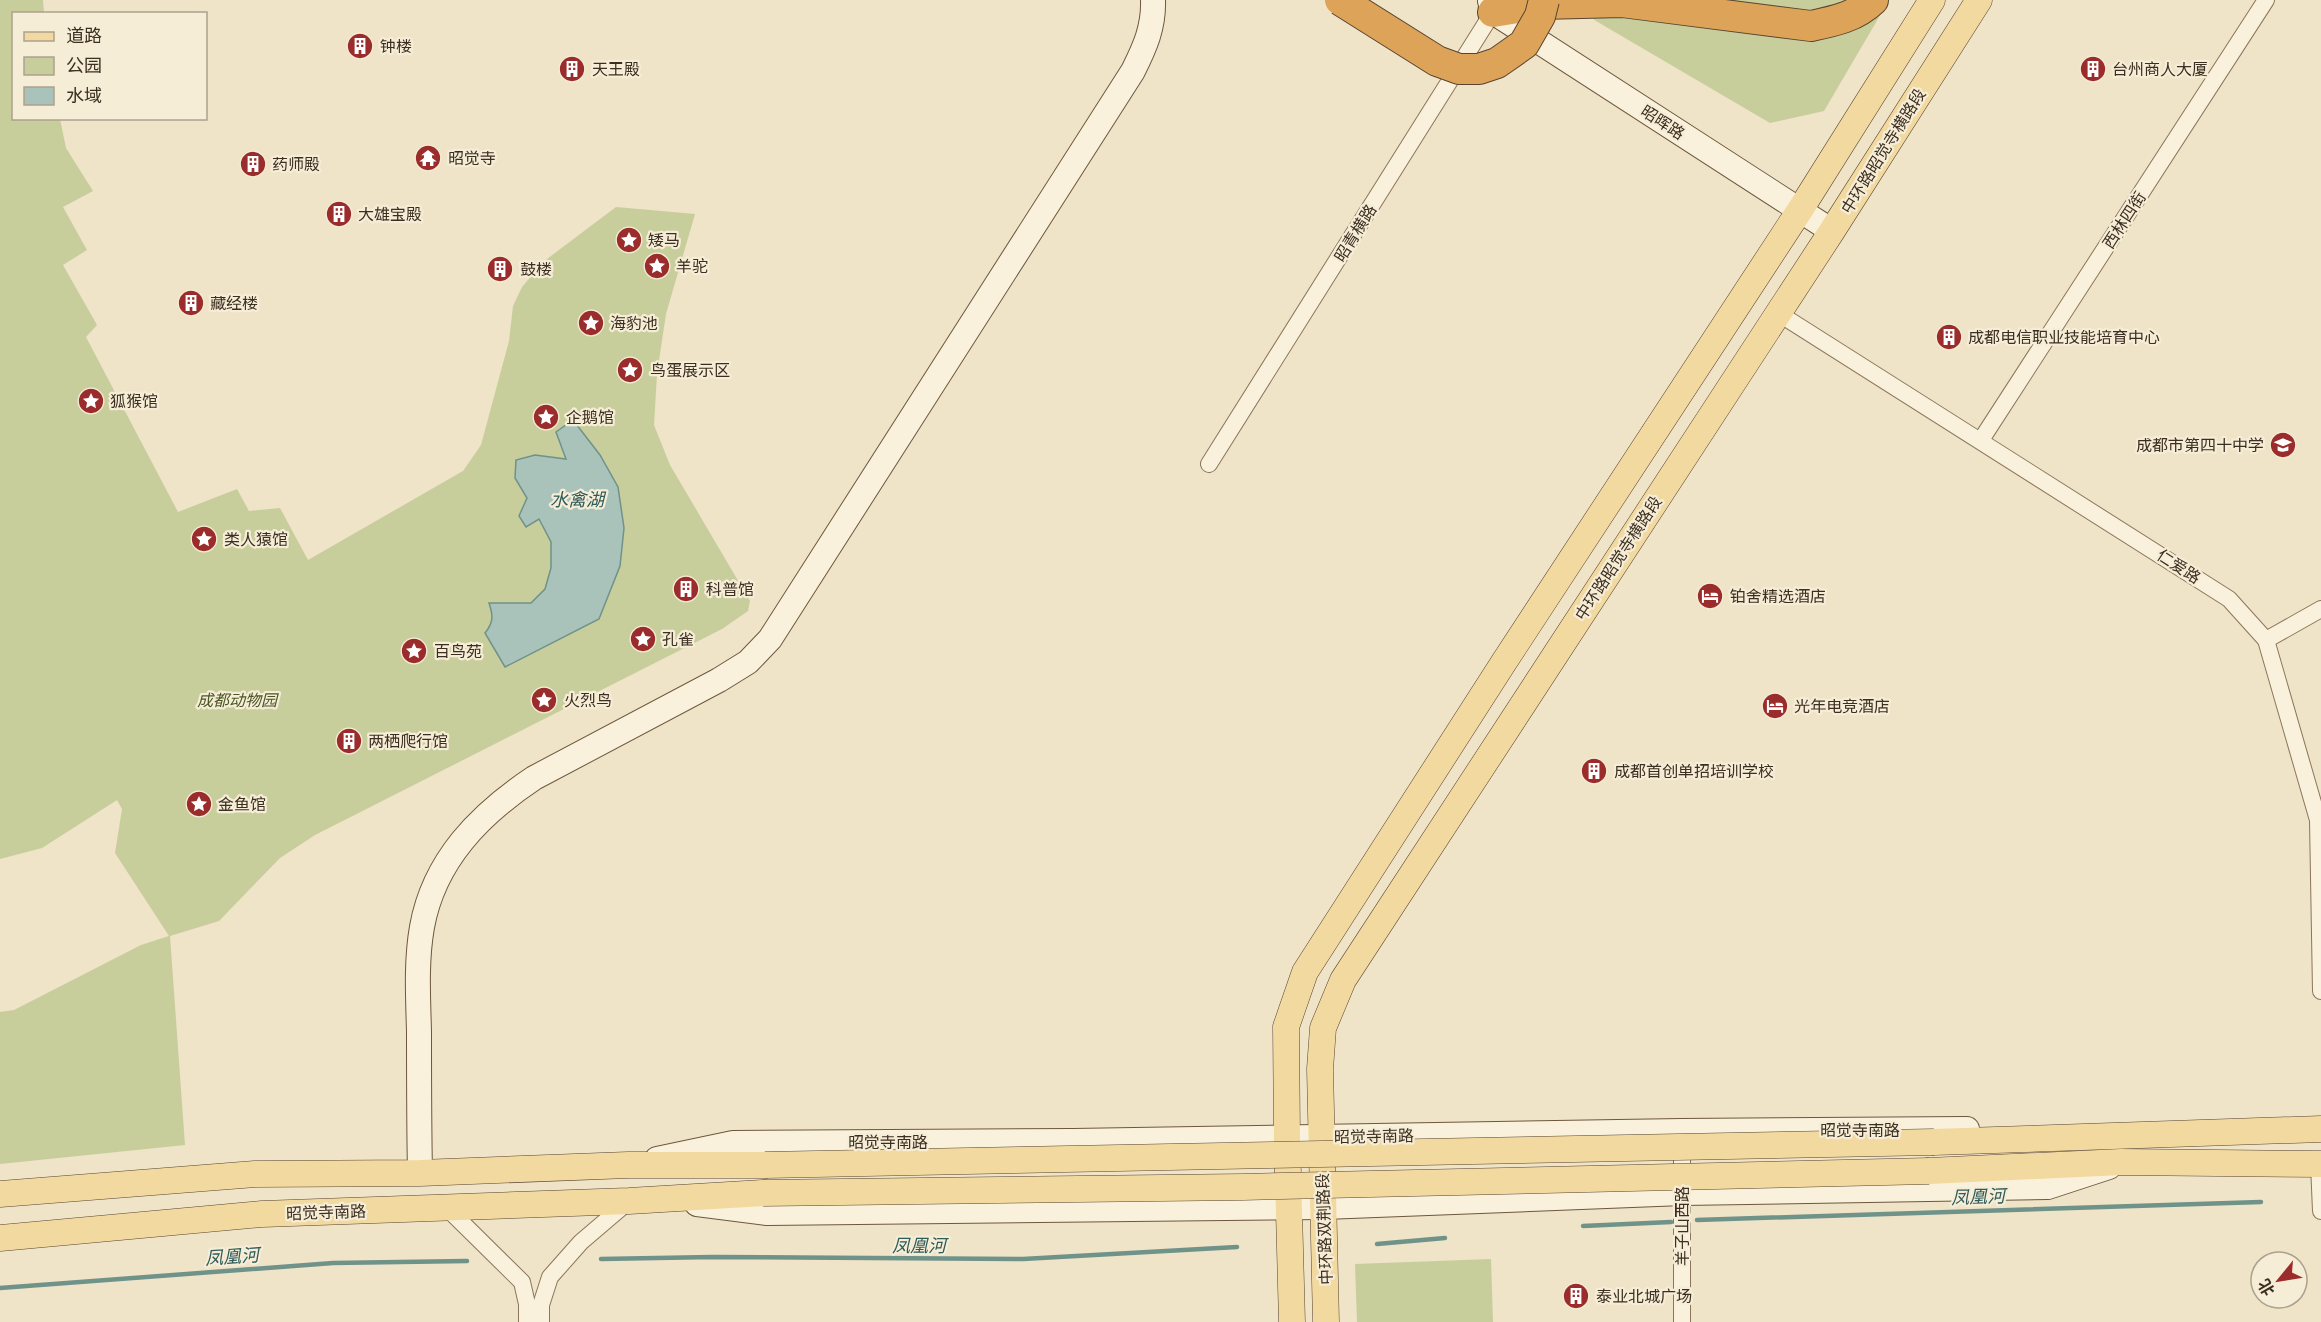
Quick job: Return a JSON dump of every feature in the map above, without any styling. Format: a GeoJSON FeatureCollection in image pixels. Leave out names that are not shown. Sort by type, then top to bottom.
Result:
{"type":"FeatureCollection","features":[{"type":"Feature","properties":{"kind":"highway"},"geometry":{"type":"LineString","coordinates":[[1340,0],[1437,60],[1459,69],[1479,69],[1497,63],[1524,44],[1540,16],[1544,0]]}},
{"type":"Feature","properties":{"kind":"highway"},"geometry":{"type":"LineString","coordinates":[[1492,6],[1622,2],[1812,26],[1840,21],[1861,11],[1873,0]]}},
{"type":"Feature","properties":{"kind":"main road"},"geometry":{"type":"LineString","coordinates":[[1287,1138],[1286,1027],[1305,972],[1504,662],[1800,210],[1932,0]]}},
{"type":"Feature","properties":{"kind":"main road","name":"中环路昭觉寺横路段"},"geometry":{"type":"LineString","coordinates":[[1321,1137],[1320,1069],[1323,1028],[1343,980],[1832,231],[1979,0]]}},
{"type":"Feature","properties":{"kind":"main road","name":"昭觉寺南路"},"geometry":{"type":"LineString","coordinates":[[0,1194],[255,1174],[420,1173],[628,1165],[765,1165],[1934,1143],[2321,1129]]}},
{"type":"Feature","properties":{"kind":"main road","name":"中环路双荆路段"},"geometry":{"type":"LineString","coordinates":[[1321,1137],[1326,1322]]}},
{"type":"Feature","properties":{"kind":"main road","name":"中环路双荆路段"},"geometry":{"type":"LineString","coordinates":[[1287,1138],[1292,1322]]}},
{"type":"Feature","properties":{"kind":"main road","name":"昭觉寺南路"},"geometry":{"type":"LineString","coordinates":[[0,1238],[262,1214],[641,1200],[764,1193],[1243,1187],[1929,1171],[2121,1162],[2320,1164]]}},
{"type":"Feature","properties":{"kind":"street"},"geometry":{"type":"LineString","coordinates":[[420,1173],[418,969],[422,925],[436,882],[458,845],[481,818],[505,797],[534,778],[719,681],[748,662],[770,639],[1133,71],[1147,44],[1154,18],[1152,0]]}},
{"type":"Feature","properties":{"kind":"street","name":"西林四街"},"geometry":{"type":"LineString","coordinates":[[1981,440],[2266,0]]}},
{"type":"Feature","properties":{"kind":"street","name":"昭晖路"},"geometry":{"type":"LineString","coordinates":[[1492,6],[1832,231]]}},
{"type":"Feature","properties":{"kind":"street","name":"昭青横路"},"geometry":{"type":"LineString","coordinates":[[1209,464],[1492,6]]}},
{"type":"Feature","properties":{"kind":"street","name":"仁爱路"},"geometry":{"type":"LineString","coordinates":[[1778,313],[2229,598],[2266,639],[2320,820],[2321,992]]}},
{"type":"Feature","properties":{"kind":"street"},"geometry":{"type":"LineString","coordinates":[[2266,639],[2321,609]]}},
{"type":"Feature","properties":{"kind":"street","name":"昭觉寺南路"},"geometry":{"type":"LineString","coordinates":[[628,1165],[733,1143],[2050,1128],[2122,1136]]}},
{"type":"Feature","properties":{"kind":"street","name":"羊子山西路"},"geometry":{"type":"LineString","coordinates":[[1681,1131],[1682,1322]]}},
{"type":"Feature","properties":{"kind":"street","name":"昭觉寺南路"},"geometry":{"type":"LineString","coordinates":[[641,1200],[766,1213],[1324,1207],[1683,1193],[2048,1187],[2121,1162]]}},
{"type":"Feature","properties":{"kind":"street"},"geometry":{"type":"LineString","coordinates":[[2320,1164],[2321,1211]]}},
{"type":"Feature","properties":{"kind":"street"},"geometry":{"type":"LineString","coordinates":[[541,1322],[541,1305],[550,1277],[581,1242],[641,1200]]}},
{"type":"Feature","properties":{"kind":"street"},"geometry":{"type":"LineString","coordinates":[[446,1208],[522,1282],[527,1304],[527,1322]]}},
{"type":"Feature","properties":{"kind":"green space","name":"成都动物园"},"geometry":{"type":"Polygon","coordinates":[[[0,0],[43,0],[44,12],[12,12],[12,120],[60,120],[66,148],[93,191],[63,207],[87,250],[63,265],[97,325],[86,337],[178,512],[237,489],[249,511],[280,508],[308,560],[463,471],[481,445],[509,341],[513,306],[522,287],[543,262],[616,207],[695,214],[666,314],[657,374],[654,425],[670,465],[750,601],[748,611],[722,629],[315,835],[280,858],[219,921],[170,936],[185,1145],[0,1164],[0,1012],[14,1010],[141,945],[169,936],[115,853],[122,809],[117,800],[42,848],[0,859],[0,0]]]}},
{"type":"Feature","properties":{"kind":"green space"},"geometry":{"type":"Polygon","coordinates":[[[1569,0],[1889,0],[1824,111],[1770,123],[1596,21],[1569,0]]]}},
{"type":"Feature","properties":{"kind":"green space"},"geometry":{"type":"Polygon","coordinates":[[[1491,1259],[1493,1322],[1357,1322],[1355,1264],[1491,1259]]]}},
{"type":"Feature","properties":{"kind":"water","name":"水禽湖"},"geometry":{"type":"Polygon","coordinates":[[[573,420],[600,455],[618,487],[624,528],[620,566],[599,619],[505,667],[485,633],[492,618],[489,603],[531,603],[545,589],[551,568],[551,542],[539,519],[526,527],[519,516],[527,498],[515,478],[516,460],[535,455],[566,459],[556,432],[573,420]]]}},
{"type":"Feature","properties":{"kind":"waterway","name":"凤凰河"},"geometry":{"type":"LineString","coordinates":[[1697,1220],[2261,1202]]}},
{"type":"Feature","properties":{"kind":"waterway","name":"凤凰河"},"geometry":{"type":"LineString","coordinates":[[1583,1226],[1671,1222]]}},
{"type":"Feature","properties":{"kind":"waterway","name":"凤凰河"},"geometry":{"type":"LineString","coordinates":[[1377,1244],[1445,1238]]}},
{"type":"Feature","properties":{"kind":"waterway","name":"凤凰河"},"geometry":{"type":"LineString","coordinates":[[601,1259],[712,1257],[1023,1259],[1237,1247]]}},
{"type":"Feature","properties":{"kind":"waterway","name":"凤凰河"},"geometry":{"type":"LineString","coordinates":[[0,1288],[333,1263],[467,1261]]}},
{"type":"Feature","properties":{"kind":"place","name":"钟楼"},"geometry":{"type":"Point","coordinates":[360,46]}},
{"type":"Feature","properties":{"kind":"place","name":"天王殿"},"geometry":{"type":"Point","coordinates":[572,69]}},
{"type":"Feature","properties":{"kind":"place","name":"台州商人大厦"},"geometry":{"type":"Point","coordinates":[2093,69]}},
{"type":"Feature","properties":{"kind":"place","name":"昭觉寺"},"geometry":{"type":"Point","coordinates":[428,158]}},
{"type":"Feature","properties":{"kind":"place","name":"药师殿"},"geometry":{"type":"Point","coordinates":[253,164]}},
{"type":"Feature","properties":{"kind":"place","name":"大雄宝殿"},"geometry":{"type":"Point","coordinates":[339,214]}},
{"type":"Feature","properties":{"kind":"place","name":"矮马"},"geometry":{"type":"Point","coordinates":[629,240]}},
{"type":"Feature","properties":{"kind":"place","name":"羊驼"},"geometry":{"type":"Point","coordinates":[657,266]}},
{"type":"Feature","properties":{"kind":"place","name":"鼓楼"},"geometry":{"type":"Point","coordinates":[500,269]}},
{"type":"Feature","properties":{"kind":"place","name":"藏经楼"},"geometry":{"type":"Point","coordinates":[191,303]}},
{"type":"Feature","properties":{"kind":"place","name":"海豹池"},"geometry":{"type":"Point","coordinates":[591,323]}},
{"type":"Feature","properties":{"kind":"place","name":"成都电信职业技能培育中心"},"geometry":{"type":"Point","coordinates":[1949,337]}},
{"type":"Feature","properties":{"kind":"place","name":"鸟蛋展示区"},"geometry":{"type":"Point","coordinates":[630,370]}},
{"type":"Feature","properties":{"kind":"place","name":"狐猴馆"},"geometry":{"type":"Point","coordinates":[91,401]}},
{"type":"Feature","properties":{"kind":"place","name":"企鹅馆"},"geometry":{"type":"Point","coordinates":[546,417]}},
{"type":"Feature","properties":{"kind":"place","name":"成都市第四十中学"},"geometry":{"type":"Point","coordinates":[2283,445]}},
{"type":"Feature","properties":{"kind":"place","name":"类人猿馆"},"geometry":{"type":"Point","coordinates":[204,539]}},
{"type":"Feature","properties":{"kind":"place","name":"科普馆"},"geometry":{"type":"Point","coordinates":[686,589]}},
{"type":"Feature","properties":{"kind":"place","name":"铂舍精选酒店"},"geometry":{"type":"Point","coordinates":[1710,596]}},
{"type":"Feature","properties":{"kind":"place","name":"孔雀"},"geometry":{"type":"Point","coordinates":[643,639]}},
{"type":"Feature","properties":{"kind":"place","name":"百鸟苑"},"geometry":{"type":"Point","coordinates":[414,651]}},
{"type":"Feature","properties":{"kind":"place","name":"火烈鸟"},"geometry":{"type":"Point","coordinates":[544,700]}},
{"type":"Feature","properties":{"kind":"place","name":"光年电竞酒店"},"geometry":{"type":"Point","coordinates":[1775,706]}},
{"type":"Feature","properties":{"kind":"place","name":"两栖爬行馆"},"geometry":{"type":"Point","coordinates":[349,741]}},
{"type":"Feature","properties":{"kind":"place","name":"成都首创单招培训学校"},"geometry":{"type":"Point","coordinates":[1594,771]}},
{"type":"Feature","properties":{"kind":"place","name":"金鱼馆"},"geometry":{"type":"Point","coordinates":[199,804]}},
{"type":"Feature","properties":{"kind":"place","name":"泰业北城广场"},"geometry":{"type":"Point","coordinates":[1576,1296]}}]}
